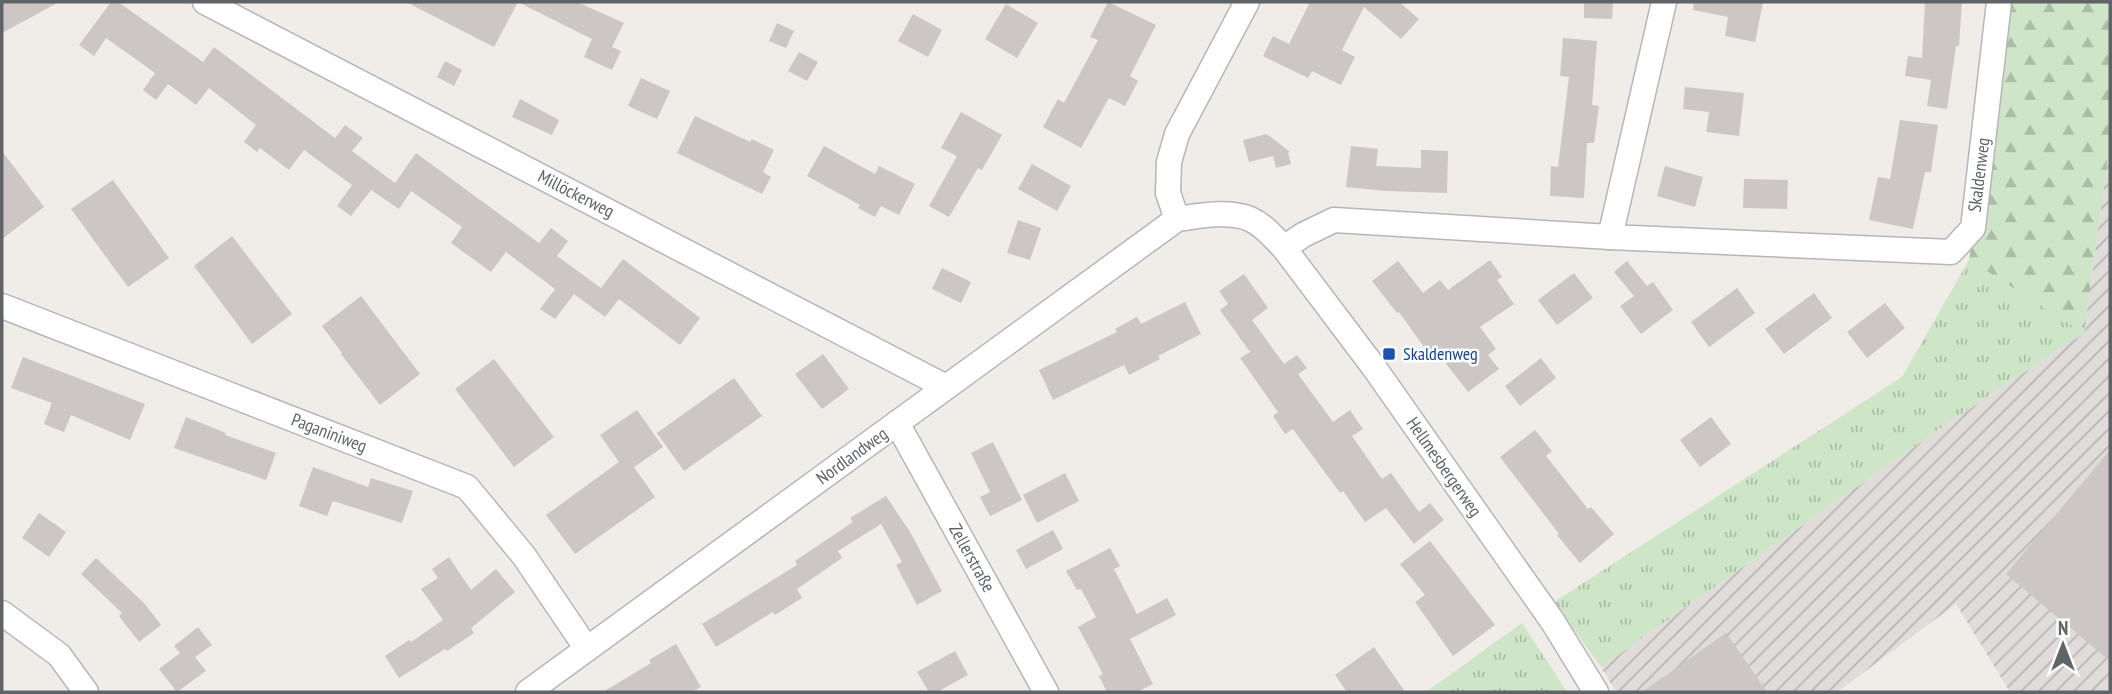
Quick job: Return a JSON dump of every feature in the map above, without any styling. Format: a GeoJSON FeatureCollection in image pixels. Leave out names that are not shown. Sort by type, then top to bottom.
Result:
{"type":"FeatureCollection","features":[{"type":"Feature","properties":{"kind":"street","name":"Millöckerweg"},"geometry":{"type":"LineString","coordinates":[[205,2],[946,387]]}},
{"type":"Feature","properties":{"kind":"street"},"geometry":{"type":"LineString","coordinates":[[1177,219],[1168,193],[1169,162],[1174,143],[1247,2]]}},
{"type":"Feature","properties":{"kind":"street"},"geometry":{"type":"LineString","coordinates":[[1610,237],[1664,2]]}},
{"type":"Feature","properties":{"kind":"street","name":"Skaldenweg"},"geometry":{"type":"LineString","coordinates":[[1284,248],[1334,220],[1610,237],[1951,252],[1973,228],[1999,2]]}},
{"type":"Feature","properties":{"kind":"street","name":"Nordlandweg"},"geometry":{"type":"LineString","coordinates":[[528,692],[1177,219],[1213,214],[1249,218],[1269,232],[1284,248]]}},
{"type":"Feature","properties":{"kind":"street","name":"Hellmesbergerweg"},"geometry":{"type":"LineString","coordinates":[[1284,248],[1373,366],[1553,622],[1596,692]]}},
{"type":"Feature","properties":{"kind":"street","name":"Paganiniweg"},"geometry":{"type":"LineString","coordinates":[[2,306],[467,487],[524,556],[587,649]]}},
{"type":"Feature","properties":{"kind":"street","name":"Zellerstraße"},"geometry":{"type":"LineString","coordinates":[[897,423],[1046,692]]}},
{"type":"Feature","properties":{"kind":"street"},"geometry":{"type":"LineString","coordinates":[[2,613],[59,655],[86,692]]}},
{"type":"Feature","properties":{"kind":"shaded area"},"geometry":{"type":"Polygon","coordinates":[[[2110,142],[2110,692],[2010,692],[1956,604],[1837,692],[1616,692],[1601,667],[1945,425],[2084,333],[2110,142]]]}},
{"type":"Feature","properties":{"kind":"green space"},"geometry":{"type":"Polygon","coordinates":[[[2006,2],[2110,2],[2110,142],[2084,333],[1969,260],[2006,2]]]}},
{"type":"Feature","properties":{"kind":"green space"},"geometry":{"type":"Polygon","coordinates":[[[1969,260],[2084,333],[1945,425],[1601,667],[1554,602],[1902,377],[1969,260]]]}},
{"type":"Feature","properties":{"kind":"green space"},"geometry":{"type":"Polygon","coordinates":[[[1522,623],[1567,692],[1426,692],[1522,623]]]}},
{"type":"Feature","properties":{"kind":"building"},"geometry":{"type":"Polygon","coordinates":[[[2,2],[59,2],[2,33],[2,2]]]}},
{"type":"Feature","properties":{"kind":"building"},"geometry":{"type":"Polygon","coordinates":[[[111,2],[118,2],[203,62],[214,47],[335,138],[345,125],[363,138],[352,151],[395,183],[416,153],[539,243],[551,228],[568,241],[557,256],[601,288],[623,259],[700,318],[680,345],[619,299],[605,317],[574,294],[555,319],[540,309],[555,289],[506,252],[491,272],[451,243],[462,227],[411,191],[399,209],[371,190],[351,216],[337,206],[352,185],[304,150],[289,170],[260,148],[257,152],[244,142],[256,125],[209,88],[196,105],[168,84],[156,100],[143,90],[155,73],[130,55],[106,38],[94,56],[79,45],[111,2]]]}},
{"type":"Feature","properties":{"kind":"building"},"geometry":{"type":"Polygon","coordinates":[[[406,2],[518,2],[494,47],[406,2]]]}},
{"type":"Feature","properties":{"kind":"building"},"geometry":{"type":"Polygon","coordinates":[[[518,2],[577,2],[624,23],[612,47],[621,51],[612,70],[584,57],[592,39],[518,2]]]}},
{"type":"Feature","properties":{"kind":"building"},"geometry":{"type":"Polygon","coordinates":[[[1108,2],[1156,25],[1130,76],[1138,81],[1125,106],[1109,98],[1081,148],[1043,127],[1058,99],[1064,103],[1098,40],[1090,37],[1108,2]]]}},
{"type":"Feature","properties":{"kind":"building"},"geometry":{"type":"Polygon","coordinates":[[[1310,2],[1399,2],[1419,19],[1401,39],[1364,7],[1342,50],[1355,57],[1341,85],[1312,71],[1308,78],[1263,56],[1273,36],[1289,44],[1310,2]]]}},
{"type":"Feature","properties":{"kind":"building"},"geometry":{"type":"Polygon","coordinates":[[[1584,2],[1613,2],[1612,19],[1584,18],[1584,2]]]}},
{"type":"Feature","properties":{"kind":"building"},"geometry":{"type":"Polygon","coordinates":[[[1694,2],[1763,2],[1755,42],[1725,36],[1728,17],[1693,10],[1694,2]]]}},
{"type":"Feature","properties":{"kind":"building"},"geometry":{"type":"Polygon","coordinates":[[[1925,2],[1962,2],[1959,46],[1956,46],[1947,109],[1927,106],[1931,80],[1905,76],[1908,56],[1922,58],[1925,2]]]}},
{"type":"Feature","properties":{"kind":"building"},"geometry":{"type":"Polygon","coordinates":[[[1006,4],[1038,23],[1017,58],[985,39],[1006,4]]]}},
{"type":"Feature","properties":{"kind":"building"},"geometry":{"type":"Polygon","coordinates":[[[913,14],[942,30],[928,57],[898,41],[913,14]]]}},
{"type":"Feature","properties":{"kind":"building"},"geometry":{"type":"Polygon","coordinates":[[[777,23],[794,31],[786,48],[769,41],[777,23]]]}},
{"type":"Feature","properties":{"kind":"building"},"geometry":{"type":"Polygon","coordinates":[[[1563,38],[1597,41],[1592,105],[1599,106],[1594,143],[1587,143],[1584,198],[1550,196],[1551,166],[1558,167],[1569,77],[1560,76],[1563,38]]]}},
{"type":"Feature","properties":{"kind":"building"},"geometry":{"type":"Polygon","coordinates":[[[799,52],[818,62],[807,81],[788,71],[799,52]]]}},
{"type":"Feature","properties":{"kind":"building"},"geometry":{"type":"Polygon","coordinates":[[[445,61],[462,70],[454,86],[437,77],[445,61]]]}},
{"type":"Feature","properties":{"kind":"building"},"geometry":{"type":"Polygon","coordinates":[[[641,78],[670,91],[657,119],[628,106],[641,78]]]}},
{"type":"Feature","properties":{"kind":"building"},"geometry":{"type":"Polygon","coordinates":[[[1685,87],[1744,93],[1739,136],[1706,132],[1709,112],[1683,109],[1685,87]]]}},
{"type":"Feature","properties":{"kind":"building"},"geometry":{"type":"Polygon","coordinates":[[[520,99],[559,120],[552,135],[512,117],[520,99]]]}},
{"type":"Feature","properties":{"kind":"building"},"geometry":{"type":"Polygon","coordinates":[[[961,112],[1002,135],[982,170],[978,168],[949,217],[929,206],[957,156],[941,148],[961,112]]]}},
{"type":"Feature","properties":{"kind":"building"},"geometry":{"type":"Polygon","coordinates":[[[695,116],[750,142],[752,139],[774,150],[763,172],[771,177],[762,194],[677,153],[695,116]]]}},
{"type":"Feature","properties":{"kind":"building"},"geometry":{"type":"Polygon","coordinates":[[[1900,120],[1938,125],[1931,172],[1925,172],[1913,229],[1869,220],[1878,177],[1890,179],[1900,120]]]}},
{"type":"Feature","properties":{"kind":"building"},"geometry":{"type":"Polygon","coordinates":[[[1267,134],[1290,152],[1291,164],[1276,168],[1273,156],[1249,162],[1243,140],[1267,134]]]}},
{"type":"Feature","properties":{"kind":"building"},"geometry":{"type":"Polygon","coordinates":[[[824,146],[875,174],[879,166],[915,184],[899,215],[881,206],[875,217],[858,208],[860,205],[807,176],[824,146]]]}},
{"type":"Feature","properties":{"kind":"building"},"geometry":{"type":"Polygon","coordinates":[[[1351,146],[1378,149],[1376,166],[1421,168],[1421,150],[1448,151],[1447,193],[1346,187],[1351,146]]]}},
{"type":"Feature","properties":{"kind":"building"},"geometry":{"type":"Polygon","coordinates":[[[2,151],[44,207],[2,239],[2,151]]]}},
{"type":"Feature","properties":{"kind":"building"},"geometry":{"type":"Polygon","coordinates":[[[1032,164],[1071,186],[1057,211],[1018,189],[1032,164]]]}},
{"type":"Feature","properties":{"kind":"building"},"geometry":{"type":"Polygon","coordinates":[[[1665,166],[1703,177],[1695,207],[1657,196],[1665,166]]]}},
{"type":"Feature","properties":{"kind":"building"},"geometry":{"type":"Polygon","coordinates":[[[1744,179],[1788,180],[1787,209],[1743,208],[1744,179]]]}},
{"type":"Feature","properties":{"kind":"building"},"geometry":{"type":"Polygon","coordinates":[[[113,180],[169,258],[128,287],[71,209],[113,180]]]}},
{"type":"Feature","properties":{"kind":"building"},"geometry":{"type":"Polygon","coordinates":[[[1018,220],[1041,228],[1030,260],[1007,253],[1018,220]]]}},
{"type":"Feature","properties":{"kind":"building"},"geometry":{"type":"Polygon","coordinates":[[[232,236],[292,314],[252,344],[194,266],[232,236]]]}},
{"type":"Feature","properties":{"kind":"building"},"geometry":{"type":"Polygon","coordinates":[[[1490,260],[1502,277],[1497,280],[1514,304],[1480,327],[1496,349],[1488,355],[1499,369],[1468,392],[1441,357],[1434,361],[1399,312],[1397,313],[1372,281],[1398,261],[1423,293],[1440,280],[1448,290],[1490,260]]]}},
{"type":"Feature","properties":{"kind":"building"},"geometry":{"type":"Polygon","coordinates":[[[1627,261],[1647,286],[1653,282],[1673,310],[1641,334],[1620,306],[1634,296],[1614,272],[1627,261]]]}},
{"type":"Feature","properties":{"kind":"building"},"geometry":{"type":"Polygon","coordinates":[[[942,268],[971,282],[961,303],[932,289],[942,268]]]}},
{"type":"Feature","properties":{"kind":"building"},"geometry":{"type":"Polygon","coordinates":[[[1574,273],[1593,298],[1557,325],[1538,300],[1574,273]]]}},
{"type":"Feature","properties":{"kind":"building"},"geometry":{"type":"Polygon","coordinates":[[[1244,274],[1268,308],[1252,320],[1284,364],[1297,355],[1307,368],[1298,374],[1333,422],[1350,410],[1363,429],[1352,436],[1382,479],[1391,473],[1419,512],[1430,503],[1444,520],[1414,544],[1386,508],[1365,522],[1293,429],[1285,434],[1273,416],[1278,412],[1240,358],[1250,352],[1220,310],[1228,304],[1219,291],[1244,274]]]}},
{"type":"Feature","properties":{"kind":"building"},"geometry":{"type":"Polygon","coordinates":[[[1737,288],[1755,313],[1709,347],[1691,322],[1737,288]]]}},
{"type":"Feature","properties":{"kind":"building"},"geometry":{"type":"Polygon","coordinates":[[[1814,293],[1832,318],[1784,354],[1765,329],[1814,293]]]}},
{"type":"Feature","properties":{"kind":"building"},"geometry":{"type":"Polygon","coordinates":[[[361,296],[420,374],[380,405],[322,326],[361,296]]]}},
{"type":"Feature","properties":{"kind":"building"},"geometry":{"type":"Polygon","coordinates":[[[1185,302],[1201,334],[1158,356],[1160,359],[1129,375],[1124,365],[1053,400],[1039,370],[1117,332],[1115,329],[1137,317],[1141,324],[1185,302]]]}},
{"type":"Feature","properties":{"kind":"building"},"geometry":{"type":"Polygon","coordinates":[[[1885,303],[1905,328],[1867,358],[1847,332],[1885,303]]]}},
{"type":"Feature","properties":{"kind":"building"},"geometry":{"type":"Polygon","coordinates":[[[823,354],[849,389],[822,409],[795,374],[823,354]]]}},
{"type":"Feature","properties":{"kind":"building"},"geometry":{"type":"Polygon","coordinates":[[[23,357],[145,404],[130,440],[71,415],[64,432],[44,424],[52,403],[11,388],[23,357]]]}},
{"type":"Feature","properties":{"kind":"building"},"geometry":{"type":"Polygon","coordinates":[[[1541,358],[1556,378],[1520,406],[1505,386],[1541,358]]]}},
{"type":"Feature","properties":{"kind":"building"},"geometry":{"type":"Polygon","coordinates":[[[494,359],[554,437],[514,467],[455,389],[494,359]]]}},
{"type":"Feature","properties":{"kind":"building"},"geometry":{"type":"Polygon","coordinates":[[[734,378],[762,416],[684,471],[657,433],[734,378]]]}},
{"type":"Feature","properties":{"kind":"building"},"geometry":{"type":"Polygon","coordinates":[[[637,410],[663,447],[634,467],[655,497],[575,554],[546,515],[619,462],[600,435],[637,410]]]}},
{"type":"Feature","properties":{"kind":"building"},"geometry":{"type":"Polygon","coordinates":[[[186,417],[226,433],[225,435],[276,453],[266,480],[174,448],[186,417]]]}},
{"type":"Feature","properties":{"kind":"building"},"geometry":{"type":"Polygon","coordinates":[[[1711,417],[1731,444],[1700,467],[1680,440],[1711,417]]]}},
{"type":"Feature","properties":{"kind":"building"},"geometry":{"type":"Polygon","coordinates":[[[1535,430],[1552,451],[1546,456],[1588,509],[1591,507],[1614,534],[1580,563],[1500,457],[1535,430]]]}},
{"type":"Feature","properties":{"kind":"building"},"geometry":{"type":"Polygon","coordinates":[[[993,442],[1022,500],[990,516],[980,497],[990,492],[971,453],[993,442]]]}},
{"type":"Feature","properties":{"kind":"building"},"geometry":{"type":"Polygon","coordinates":[[[2110,450],[2110,661],[2006,574],[2110,450]]]}},
{"type":"Feature","properties":{"kind":"building"},"geometry":{"type":"Polygon","coordinates":[[[313,467],[368,487],[371,478],[413,491],[402,523],[333,501],[327,516],[299,506],[313,467]]]}},
{"type":"Feature","properties":{"kind":"building"},"geometry":{"type":"Polygon","coordinates":[[[1065,473],[1079,501],[1037,523],[1023,495],[1065,473]]]}},
{"type":"Feature","properties":{"kind":"building"},"geometry":{"type":"Polygon","coordinates":[[[886,496],[910,532],[942,591],[917,605],[896,565],[902,562],[881,524],[838,551],[842,558],[797,589],[802,598],[775,615],[773,612],[716,647],[702,624],[797,565],[795,561],[853,522],[850,518],[886,496]]]}},
{"type":"Feature","properties":{"kind":"building"},"geometry":{"type":"Polygon","coordinates":[[[39,513],[66,532],[49,557],[22,538],[39,513]]]}},
{"type":"Feature","properties":{"kind":"building"},"geometry":{"type":"Polygon","coordinates":[[[1053,530],[1063,549],[1026,569],[1016,550],[1053,530]]]}},
{"type":"Feature","properties":{"kind":"building"},"geometry":{"type":"Polygon","coordinates":[[[1430,541],[1495,625],[1453,656],[1415,602],[1425,595],[1400,564],[1430,541]]]}},
{"type":"Feature","properties":{"kind":"building"},"geometry":{"type":"Polygon","coordinates":[[[1110,548],[1120,566],[1114,569],[1137,614],[1167,598],[1176,615],[1130,639],[1153,684],[1137,692],[1107,692],[1099,676],[1103,674],[1078,627],[1096,617],[1081,589],[1077,590],[1066,571],[1110,548]]]}},
{"type":"Feature","properties":{"kind":"building"},"geometry":{"type":"Polygon","coordinates":[[[449,557],[471,590],[496,569],[515,592],[471,628],[474,633],[399,678],[385,656],[443,620],[421,589],[438,578],[432,569],[449,557]]]}},
{"type":"Feature","properties":{"kind":"building"},"geometry":{"type":"Polygon","coordinates":[[[96,558],[144,603],[161,625],[139,642],[119,616],[122,613],[81,574],[96,558]]]}},
{"type":"Feature","properties":{"kind":"building"},"geometry":{"type":"Polygon","coordinates":[[[198,627],[212,645],[195,657],[206,671],[177,692],[159,669],[180,653],[174,646],[198,627]]]}},
{"type":"Feature","properties":{"kind":"building"},"geometry":{"type":"Polygon","coordinates":[[[1726,633],[1767,692],[1642,692],[1726,633]]]}},
{"type":"Feature","properties":{"kind":"building"},"geometry":{"type":"Polygon","coordinates":[[[676,644],[701,687],[691,692],[603,692],[651,663],[649,660],[676,644]]]}},
{"type":"Feature","properties":{"kind":"building"},"geometry":{"type":"Polygon","coordinates":[[[1374,647],[1405,692],[1347,692],[1335,675],[1374,647]]]}},
{"type":"Feature","properties":{"kind":"building"},"geometry":{"type":"Polygon","coordinates":[[[955,651],[968,675],[937,692],[929,692],[917,672],[955,651]]]}},
{"type":"Feature","properties":{"kind":"place","name":"Skaldenweg"},"geometry":{"type":"Point","coordinates":[1389,354]}}]}
